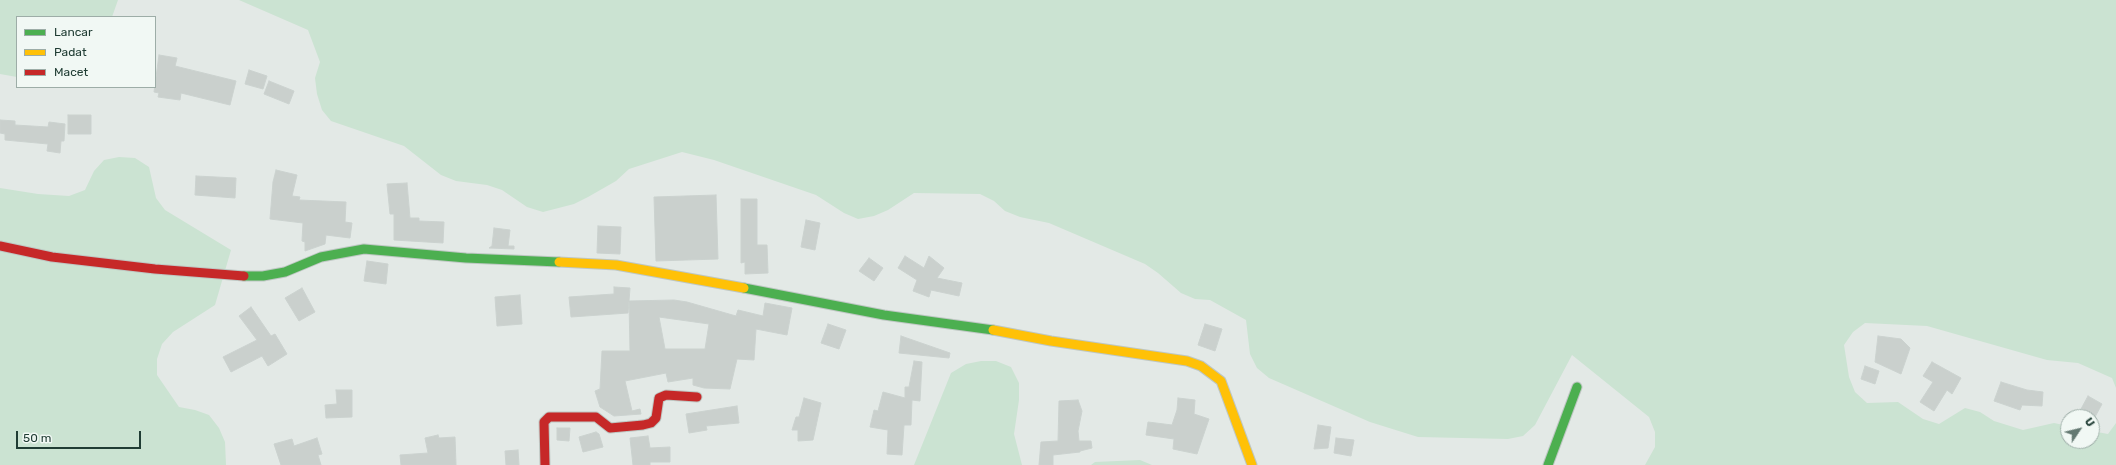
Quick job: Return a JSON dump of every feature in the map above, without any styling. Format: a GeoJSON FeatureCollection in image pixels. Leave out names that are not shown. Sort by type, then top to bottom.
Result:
{"type":"FeatureCollection","features":[{"type":"Feature","properties":{"kind":"street"},"geometry":{"type":"LineString","coordinates":[[0,246],[52,257],[155,269],[234,276],[263,276],[285,272],[320,257],[340,252],[364,249],[383,249],[466,258],[616,265],[813,300],[884,315],[983,328],[1051,341],[1187,361],[1201,366],[1214,374],[1221,381],[1252,465]]}},
{"type":"Feature","properties":{"kind":"street"},"geometry":{"type":"LineString","coordinates":[[1548,465],[1577,387]]}},
{"type":"Feature","properties":{"kind":"street"},"geometry":{"type":"LineString","coordinates":[[545,465],[544,422],[549,416],[596,416],[610,428],[643,425],[651,423],[656,418],[659,398],[666,395],[697,398]]}},
{"type":"Feature","properties":{"kind":"green space"},"geometry":{"type":"Polygon","coordinates":[[[0,0],[118,0],[112,16],[16,16],[16,77],[0,74],[0,0]]]}},
{"type":"Feature","properties":{"kind":"green space"},"geometry":{"type":"Polygon","coordinates":[[[239,0],[2116,0],[2116,388],[2112,378],[2078,363],[2047,360],[1927,326],[1865,323],[1853,332],[1844,345],[1849,377],[1855,392],[1867,403],[1898,402],[1923,419],[1939,424],[1965,408],[1980,412],[1994,421],[2023,430],[2054,423],[2060,424],[2060,449],[2100,449],[2100,432],[2108,434],[2116,423],[2116,465],[1645,465],[1655,447],[1655,432],[1649,417],[1572,355],[1535,425],[1523,436],[1508,439],[1418,437],[1370,422],[1269,378],[1257,368],[1250,354],[1246,320],[1210,300],[1195,299],[1181,293],[1145,264],[1049,223],[1020,217],[1005,211],[994,201],[980,194],[914,193],[888,210],[874,216],[858,219],[844,213],[816,195],[714,160],[682,152],[629,169],[616,181],[574,204],[543,212],[527,207],[502,190],[487,185],[456,181],[441,175],[404,146],[331,121],[322,110],[317,94],[315,78],[320,62],[308,30],[239,0]]]}},
{"type":"Feature","properties":{"kind":"green space"},"geometry":{"type":"Polygon","coordinates":[[[119,157],[135,158],[149,167],[156,198],[165,210],[231,250],[215,305],[173,332],[162,344],[157,359],[157,375],[179,407],[195,410],[209,415],[219,428],[225,442],[226,465],[0,465],[0,188],[38,194],[69,196],[85,190],[94,171],[104,160],[119,157]]]}},
{"type":"Feature","properties":{"kind":"green space"},"geometry":{"type":"Polygon","coordinates":[[[981,361],[996,361],[1011,367],[1019,383],[1019,400],[1014,434],[1022,465],[914,465],[951,373],[966,364],[981,361]]]}},
{"type":"Feature","properties":{"kind":"green space"},"geometry":{"type":"Polygon","coordinates":[[[1140,460],[1152,465],[1091,465],[1095,462],[1140,460]]]}},
{"type":"Feature","properties":{"kind":"building"},"geometry":{"type":"Polygon","coordinates":[[[159,55],[177,58],[175,66],[236,81],[230,105],[181,93],[180,100],[158,97],[159,93],[154,92],[155,88],[156,88],[159,55]]]}},
{"type":"Feature","properties":{"kind":"building"},"geometry":{"type":"Polygon","coordinates":[[[249,70],[267,76],[263,89],[245,84],[249,70]]]}},
{"type":"Feature","properties":{"kind":"building"},"geometry":{"type":"Polygon","coordinates":[[[269,81],[294,91],[289,104],[264,94],[269,81]]]}},
{"type":"Feature","properties":{"kind":"building"},"geometry":{"type":"Polygon","coordinates":[[[68,115],[91,115],[91,134],[68,134],[68,115]]]}},
{"type":"Feature","properties":{"kind":"building"},"geometry":{"type":"Polygon","coordinates":[[[0,120],[15,121],[15,125],[48,127],[49,122],[65,124],[64,141],[61,141],[60,153],[47,151],[48,144],[5,140],[5,134],[0,133],[0,120]]]}},
{"type":"Feature","properties":{"kind":"building"},"geometry":{"type":"Polygon","coordinates":[[[276,170],[297,175],[292,196],[300,197],[299,200],[346,202],[345,222],[352,223],[350,238],[326,235],[325,244],[305,251],[305,242],[302,241],[303,223],[270,219],[273,182],[276,170]]]}},
{"type":"Feature","properties":{"kind":"building"},"geometry":{"type":"Polygon","coordinates":[[[196,176],[236,178],[235,198],[195,195],[196,176]]]}},
{"type":"Feature","properties":{"kind":"building"},"geometry":{"type":"Polygon","coordinates":[[[407,183],[410,218],[419,218],[419,221],[444,222],[443,243],[394,240],[394,214],[390,214],[387,184],[407,183]]]}},
{"type":"Feature","properties":{"kind":"building"},"geometry":{"type":"Polygon","coordinates":[[[716,195],[718,259],[656,261],[654,197],[716,195]]]}},
{"type":"Feature","properties":{"kind":"building"},"geometry":{"type":"Polygon","coordinates":[[[741,199],[757,199],[757,245],[767,245],[768,273],[745,274],[745,262],[741,263],[741,199]]]}},
{"type":"Feature","properties":{"kind":"building"},"geometry":{"type":"Polygon","coordinates":[[[806,220],[820,223],[815,250],[801,247],[806,220]]]}},
{"type":"Feature","properties":{"kind":"building"},"geometry":{"type":"Polygon","coordinates":[[[598,226],[621,227],[620,254],[597,253],[598,226]]]}},
{"type":"Feature","properties":{"kind":"building"},"geometry":{"type":"Polygon","coordinates":[[[494,228],[510,230],[508,246],[514,246],[514,249],[489,248],[492,246],[494,228]]]}},
{"type":"Feature","properties":{"kind":"building"},"geometry":{"type":"Polygon","coordinates":[[[905,256],[924,268],[929,256],[944,268],[937,278],[962,283],[959,296],[931,290],[929,297],[913,291],[917,280],[898,268],[905,256]]]}},
{"type":"Feature","properties":{"kind":"building"},"geometry":{"type":"Polygon","coordinates":[[[869,258],[883,268],[874,281],[859,271],[869,258]]]}},
{"type":"Feature","properties":{"kind":"building"},"geometry":{"type":"Polygon","coordinates":[[[367,261],[388,264],[386,284],[364,281],[367,261]]]}},
{"type":"Feature","properties":{"kind":"building"},"geometry":{"type":"Polygon","coordinates":[[[614,287],[630,288],[629,301],[674,300],[687,302],[736,316],[738,310],[763,316],[765,303],[792,308],[787,335],[756,329],[754,360],[737,359],[730,389],[704,388],[693,385],[693,378],[668,382],[666,373],[625,381],[632,411],[640,409],[641,414],[614,416],[600,407],[595,391],[600,389],[602,351],[630,351],[629,302],[628,313],[571,317],[569,297],[614,294],[614,287]],[[659,317],[665,349],[705,349],[709,324],[659,317]]]}},
{"type":"Feature","properties":{"kind":"building"},"geometry":{"type":"Polygon","coordinates":[[[302,288],[315,312],[299,321],[285,298],[302,288]]]}},
{"type":"Feature","properties":{"kind":"building"},"geometry":{"type":"Polygon","coordinates":[[[520,295],[522,324],[497,326],[495,297],[520,295]]]}},
{"type":"Feature","properties":{"kind":"building"},"geometry":{"type":"Polygon","coordinates":[[[251,307],[271,336],[275,334],[287,354],[268,366],[262,356],[231,372],[223,357],[257,340],[239,316],[251,307]]]}},
{"type":"Feature","properties":{"kind":"building"},"geometry":{"type":"Polygon","coordinates":[[[828,324],[846,330],[839,349],[821,343],[828,324]]]}},
{"type":"Feature","properties":{"kind":"building"},"geometry":{"type":"Polygon","coordinates":[[[1205,324],[1222,329],[1215,351],[1198,345],[1205,324]]]}},
{"type":"Feature","properties":{"kind":"building"},"geometry":{"type":"Polygon","coordinates":[[[901,336],[950,353],[949,358],[899,353],[901,336]]]}},
{"type":"Feature","properties":{"kind":"building"},"geometry":{"type":"Polygon","coordinates":[[[1878,336],[1901,339],[1910,348],[1901,374],[1875,362],[1878,336]]]}},
{"type":"Feature","properties":{"kind":"building"},"geometry":{"type":"Polygon","coordinates":[[[914,361],[922,362],[920,401],[912,400],[911,425],[904,425],[902,455],[887,454],[888,430],[870,427],[874,410],[878,411],[883,392],[905,398],[905,387],[909,387],[914,361]]]}},
{"type":"Feature","properties":{"kind":"building"},"geometry":{"type":"Polygon","coordinates":[[[1932,362],[1961,378],[1952,394],[1947,390],[1934,411],[1920,402],[1933,382],[1923,376],[1932,362]]]}},
{"type":"Feature","properties":{"kind":"building"},"geometry":{"type":"Polygon","coordinates":[[[1865,366],[1879,371],[1875,384],[1861,379],[1865,366]]]}},
{"type":"Feature","properties":{"kind":"building"},"geometry":{"type":"Polygon","coordinates":[[[2001,382],[2027,390],[2043,392],[2042,406],[2022,405],[2020,410],[1994,401],[2001,382]]]}},
{"type":"Feature","properties":{"kind":"building"},"geometry":{"type":"Polygon","coordinates":[[[336,390],[352,390],[352,417],[326,418],[325,405],[337,404],[336,390]]]}},
{"type":"Feature","properties":{"kind":"building"},"geometry":{"type":"Polygon","coordinates":[[[2088,396],[2102,404],[2099,409],[2081,409],[2088,396]]]}},
{"type":"Feature","properties":{"kind":"building"},"geometry":{"type":"Polygon","coordinates":[[[804,398],[821,403],[813,440],[798,441],[798,430],[792,430],[796,417],[799,417],[804,398]]]}},
{"type":"Feature","properties":{"kind":"building"},"geometry":{"type":"Polygon","coordinates":[[[1178,398],[1195,400],[1194,414],[1209,419],[1197,454],[1173,449],[1174,439],[1146,435],[1148,422],[1172,425],[1177,410],[1178,398]]]}},
{"type":"Feature","properties":{"kind":"building"},"geometry":{"type":"Polygon","coordinates":[[[1078,400],[1082,411],[1078,431],[1079,441],[1091,441],[1092,448],[1080,452],[1053,455],[1053,465],[1039,465],[1041,442],[1058,441],[1059,401],[1078,400]]]}},
{"type":"Feature","properties":{"kind":"building"},"geometry":{"type":"Polygon","coordinates":[[[737,406],[739,423],[706,426],[707,430],[689,433],[686,414],[737,406]]]}},
{"type":"Feature","properties":{"kind":"building"},"geometry":{"type":"Polygon","coordinates":[[[1318,425],[1331,427],[1328,448],[1314,449],[1318,425]]]}},
{"type":"Feature","properties":{"kind":"building"},"geometry":{"type":"Polygon","coordinates":[[[557,428],[570,428],[569,441],[557,440],[557,428]]]}},
{"type":"Feature","properties":{"kind":"building"},"geometry":{"type":"Polygon","coordinates":[[[596,432],[599,434],[603,447],[583,452],[579,437],[596,432]]]}},
{"type":"Feature","properties":{"kind":"building"},"geometry":{"type":"Polygon","coordinates":[[[438,435],[439,438],[455,437],[456,465],[401,465],[400,455],[428,453],[425,438],[438,435]]]}},
{"type":"Feature","properties":{"kind":"building"},"geometry":{"type":"Polygon","coordinates":[[[648,436],[650,448],[670,447],[670,462],[650,462],[650,465],[633,465],[630,438],[648,436]]]}},
{"type":"Feature","properties":{"kind":"building"},"geometry":{"type":"Polygon","coordinates":[[[317,438],[322,454],[318,455],[321,465],[281,465],[274,444],[292,439],[294,446],[317,438]]]}},
{"type":"Feature","properties":{"kind":"building"},"geometry":{"type":"Polygon","coordinates":[[[1336,438],[1354,440],[1351,456],[1334,453],[1336,438]]]}},
{"type":"Feature","properties":{"kind":"building"},"geometry":{"type":"Polygon","coordinates":[[[518,450],[519,465],[506,465],[505,451],[518,450]]]}},
{"type":"Feature","properties":{"kind":"traffic: fast"},"geometry":{"type":"LineString","coordinates":[[244,276],[263,276],[285,272],[321,257],[364,249],[466,258],[559,262]]}},
{"type":"Feature","properties":{"kind":"traffic: fast"},"geometry":{"type":"LineString","coordinates":[[744,288],[884,315],[993,330]]}},
{"type":"Feature","properties":{"kind":"traffic: fast"},"geometry":{"type":"LineString","coordinates":[[1548,465],[1577,387]]}},
{"type":"Feature","properties":{"kind":"traffic: slow"},"geometry":{"type":"LineString","coordinates":[[559,262],[616,265],[744,288]]}},
{"type":"Feature","properties":{"kind":"traffic: slow"},"geometry":{"type":"LineString","coordinates":[[993,330],[1051,341],[1187,361],[1201,366],[1221,381],[1252,465]]}},
{"type":"Feature","properties":{"kind":"traffic: jam"},"geometry":{"type":"LineString","coordinates":[[0,246],[52,257],[155,269],[244,276]]}},
{"type":"Feature","properties":{"kind":"traffic: jam"},"geometry":{"type":"LineString","coordinates":[[545,465],[544,422],[549,417],[596,417],[610,428],[643,425],[651,423],[656,418],[659,398],[666,395],[697,397]]}}]}
